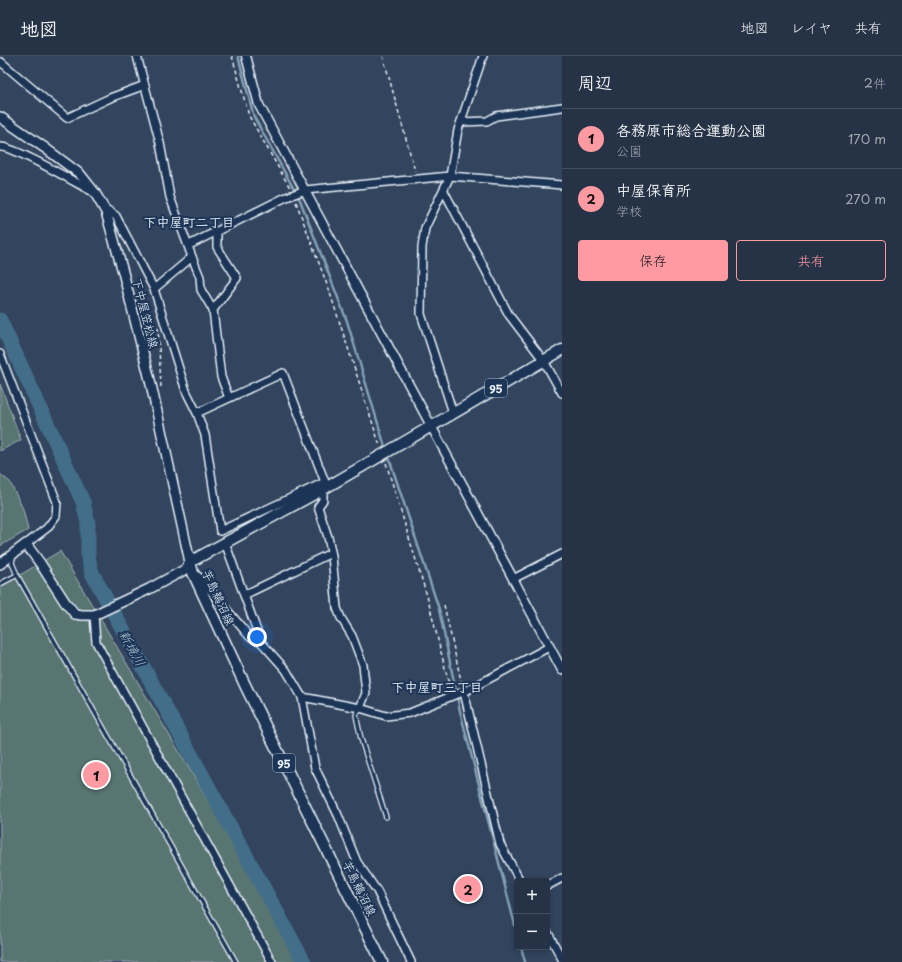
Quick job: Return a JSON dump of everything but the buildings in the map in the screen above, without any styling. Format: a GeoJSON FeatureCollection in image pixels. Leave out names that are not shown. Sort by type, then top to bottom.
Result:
{"type":"FeatureCollection","features":[{"type":"Feature","properties":{"kind":"main road","name":"下中屋笠松線"},"geometry":{"type":"LineString","coordinates":[[0,117],[80,174],[95,193],[106,212],[124,272],[190,562]]}},
{"type":"Feature","properties":{"kind":"main road","name":"芋島鵜沼線"},"geometry":{"type":"LineString","coordinates":[[382,962],[249,692],[193,573],[190,562],[387,452],[562,350]]}},
{"type":"Feature","properties":{"kind":"main road"},"geometry":{"type":"LineString","coordinates":[[0,564],[26,544],[65,602],[75,614],[94,615],[149,589],[186,569],[190,562]]}},
{"type":"Feature","properties":{"kind":"street"},"geometry":{"type":"LineString","coordinates":[[137,56],[160,144],[170,197],[200,277],[201,290],[212,310],[221,377],[229,398]]}},
{"type":"Feature","properties":{"kind":"street"},"geometry":{"type":"LineString","coordinates":[[246,56],[259,105],[562,670]]}},
{"type":"Feature","properties":{"kind":"street"},"geometry":{"type":"LineString","coordinates":[[453,413],[421,314],[422,247],[425,228],[450,176],[458,130],[483,56]]}},
{"type":"Feature","properties":{"kind":"street"},"geometry":{"type":"LineString","coordinates":[[1,62],[67,118],[110,98],[145,85]]}},
{"type":"Feature","properties":{"kind":"street"},"geometry":{"type":"LineString","coordinates":[[461,122],[487,121],[496,116],[562,107]]}},
{"type":"Feature","properties":{"kind":"street"},"geometry":{"type":"LineString","coordinates":[[0,147],[4,146],[18,152],[95,193]]}},
{"type":"Feature","properties":{"kind":"street"},"geometry":{"type":"LineString","coordinates":[[189,245],[293,194],[305,190],[450,176],[562,185]]}},
{"type":"Feature","properties":{"kind":"street"},"geometry":{"type":"LineString","coordinates":[[444,191],[509,314],[544,361],[562,393]]}},
{"type":"Feature","properties":{"kind":"street"},"geometry":{"type":"LineString","coordinates":[[103,207],[116,216],[154,288],[186,391],[197,413],[204,435],[220,531],[325,486]]}},
{"type":"Feature","properties":{"kind":"street"},"geometry":{"type":"LineString","coordinates":[[212,310],[238,278],[217,247],[217,231]]}},
{"type":"Feature","properties":{"kind":"street"},"geometry":{"type":"LineString","coordinates":[[154,288],[192,257]]}},
{"type":"Feature","properties":{"kind":"street"},"geometry":{"type":"LineString","coordinates":[[0,354],[57,502],[56,516],[47,528],[26,544]]}},
{"type":"Feature","properties":{"kind":"street"},"geometry":{"type":"LineString","coordinates":[[197,413],[283,373],[325,486],[323,500],[318,507],[328,537],[338,608],[341,618],[352,636],[363,665],[366,693],[360,708]]}},
{"type":"Feature","properties":{"kind":"street"},"geometry":{"type":"LineString","coordinates":[[227,548],[260,642]]}},
{"type":"Feature","properties":{"kind":"street"},"geometry":{"type":"LineString","coordinates":[[244,595],[331,553]]}},
{"type":"Feature","properties":{"kind":"street"},"geometry":{"type":"LineString","coordinates":[[513,579],[562,554]]}},
{"type":"Feature","properties":{"kind":"street"},"geometry":{"type":"LineString","coordinates":[[193,573],[200,578],[249,636],[260,642],[286,670],[302,697],[315,768],[338,815],[357,862],[377,891],[411,962]]}},
{"type":"Feature","properties":{"kind":"street"},"geometry":{"type":"LineString","coordinates":[[94,615],[96,642],[272,962]]}},
{"type":"Feature","properties":{"kind":"street"},"geometry":{"type":"LineString","coordinates":[[302,697],[360,708],[386,716],[410,713],[458,694],[549,647]]}},
{"type":"Feature","properties":{"kind":"street"},"geometry":{"type":"LineString","coordinates":[[458,694],[500,844],[518,878]]}},
{"type":"Feature","properties":{"kind":"street"},"geometry":{"type":"LineString","coordinates":[[550,884],[562,878]]}},
{"type":"Feature","properties":{"kind":"street"},"geometry":{"type":"LineString","coordinates":[[550,937],[562,959]]}},
{"type":"Feature","properties":{"kind":"lane"},"geometry":{"type":"LineString","coordinates":[[13,555],[12,563],[17,575],[236,962]]}},
{"type":"Feature","properties":{"kind":"lane"},"geometry":{"type":"LineString","coordinates":[[0,584],[17,575]]}},
{"type":"Feature","properties":{"kind":"lane"},"geometry":{"type":"LineString","coordinates":[[360,708],[356,715],[361,739],[386,817]]}},
{"type":"Feature","properties":{"kind":"path"},"geometry":{"type":"LineString","coordinates":[[232,56],[249,116],[293,194],[387,452],[427,596],[458,694]]}},
{"type":"Feature","properties":{"kind":"path"},"geometry":{"type":"LineString","coordinates":[[383,56],[418,179]]}},
{"type":"Feature","properties":{"kind":"path"},"geometry":{"type":"LineString","coordinates":[[155,404],[161,391],[158,325]]}},
{"type":"Feature","properties":{"kind":"path"},"geometry":{"type":"LineString","coordinates":[[444,605],[458,694]]}},
{"type":"Feature","properties":{"kind":"green space"},"geometry":{"type":"Polygon","coordinates":[[[0,384],[21,440],[0,451],[0,384]]]}},
{"type":"Feature","properties":{"kind":"green space"},"geometry":{"type":"Polygon","coordinates":[[[0,474],[10,482],[23,509],[28,530],[0,546],[0,474]]]}},
{"type":"Feature","properties":{"kind":"green space"},"geometry":{"type":"Polygon","coordinates":[[[60,551],[304,962],[0,962],[0,587],[60,551]]]}},
{"type":"Feature","properties":{"kind":"waterway"},"geometry":{"type":"LineString","coordinates":[[238,56],[254,117],[300,200],[347,321],[386,450]]}},
{"type":"Feature","properties":{"kind":"waterway","name":"新境川"},"geometry":{"type":"LineString","coordinates":[[0,320],[83,502],[88,523],[88,557],[92,573],[304,962]]}},
{"type":"Feature","properties":{"kind":"waterway"},"geometry":{"type":"LineString","coordinates":[[388,455],[439,609],[460,711],[514,921]]}},
{"type":"Feature","properties":{"kind":"waterway"},"geometry":{"type":"LineString","coordinates":[[522,950],[525,962]]}},
{"type":"Feature","properties":{"kind":"place","name":"各務原市総合運動公園"},"geometry":{"type":"Point","coordinates":[96,775]}},
{"type":"Feature","properties":{"kind":"place","name":"中屋保育所"},"geometry":{"type":"Point","coordinates":[468,889]}},
{"type":"Feature","properties":{"kind":"district","name":"下中屋町二丁目"},"geometry":{"type":"Point","coordinates":[189,221]}},
{"type":"Feature","properties":{"kind":"district","name":"下中屋町三丁目"},"geometry":{"type":"Point","coordinates":[437,686]}}]}
